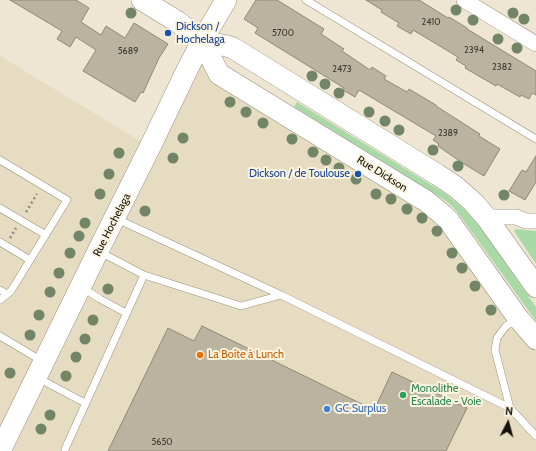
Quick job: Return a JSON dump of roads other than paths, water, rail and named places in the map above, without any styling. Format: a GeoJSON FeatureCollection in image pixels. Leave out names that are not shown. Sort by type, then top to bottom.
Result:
{"type":"FeatureCollection","features":[{"type":"Feature","properties":{"kind":"main road","name":"Rue Dickson"},"geometry":{"type":"LineString","coordinates":[[142,0],[178,22],[202,41],[219,74],[426,201],[443,215],[518,318],[536,339]]}},
{"type":"Feature","properties":{"kind":"main road","name":"Rue Hochelaga"},"geometry":{"type":"LineString","coordinates":[[0,451],[202,41],[226,0]]}},
{"type":"Feature","properties":{"kind":"main road","name":"Rue Dickson"},"geometry":{"type":"LineString","coordinates":[[202,41],[233,48],[456,187],[486,217],[536,287]]}},
{"type":"Feature","properties":{"kind":"street"},"geometry":{"type":"LineString","coordinates":[[464,0],[536,44]]}},
{"type":"Feature","properties":{"kind":"street"},"geometry":{"type":"LineString","coordinates":[[486,217],[516,217],[526,221],[536,221]]}},
{"type":"Feature","properties":{"kind":"lane"},"geometry":{"type":"LineString","coordinates":[[306,0],[536,139]]}},
{"type":"Feature","properties":{"kind":"lane"},"geometry":{"type":"LineString","coordinates":[[0,160],[67,200],[11,291],[0,300]]}},
{"type":"Feature","properties":{"kind":"lane"},"geometry":{"type":"LineString","coordinates":[[0,208],[46,235]]}},
{"type":"Feature","properties":{"kind":"lane"},"geometry":{"type":"LineString","coordinates":[[115,218],[281,295],[510,408],[536,436]]}},
{"type":"Feature","properties":{"kind":"lane"},"geometry":{"type":"LineString","coordinates":[[0,242],[30,260]]}},
{"type":"Feature","properties":{"kind":"lane"},"geometry":{"type":"LineString","coordinates":[[98,251],[144,275],[241,306],[281,295]]}},
{"type":"Feature","properties":{"kind":"lane"},"geometry":{"type":"LineString","coordinates":[[65,449],[144,275]]}},
{"type":"Feature","properties":{"kind":"lane"},"geometry":{"type":"LineString","coordinates":[[81,286],[100,299],[126,313]]}},
{"type":"Feature","properties":{"kind":"lane"},"geometry":{"type":"LineString","coordinates":[[0,290],[7,294]]}},
{"type":"Feature","properties":{"kind":"lane"},"geometry":{"type":"LineString","coordinates":[[510,408],[495,350],[498,338],[506,326],[518,318]]}},
{"type":"Feature","properties":{"kind":"lane"},"geometry":{"type":"LineString","coordinates":[[0,336],[40,369],[86,402]]}},
{"type":"Feature","properties":{"kind":"place","name":"Dickson / Hochelaga"},"geometry":{"type":"Point","coordinates":[168,33]}},
{"type":"Feature","properties":{"kind":"place","name":"Dickson / de Toulouse"},"geometry":{"type":"Point","coordinates":[358,174]}},
{"type":"Feature","properties":{"kind":"place","name":"La Boîte à Lunch"},"geometry":{"type":"Point","coordinates":[200,355]}},
{"type":"Feature","properties":{"kind":"place","name":"Monolithe Escalade - Voie"},"geometry":{"type":"Point","coordinates":[403,395]}},
{"type":"Feature","properties":{"kind":"place","name":"GC Surplus"},"geometry":{"type":"Point","coordinates":[327,409]}}]}
